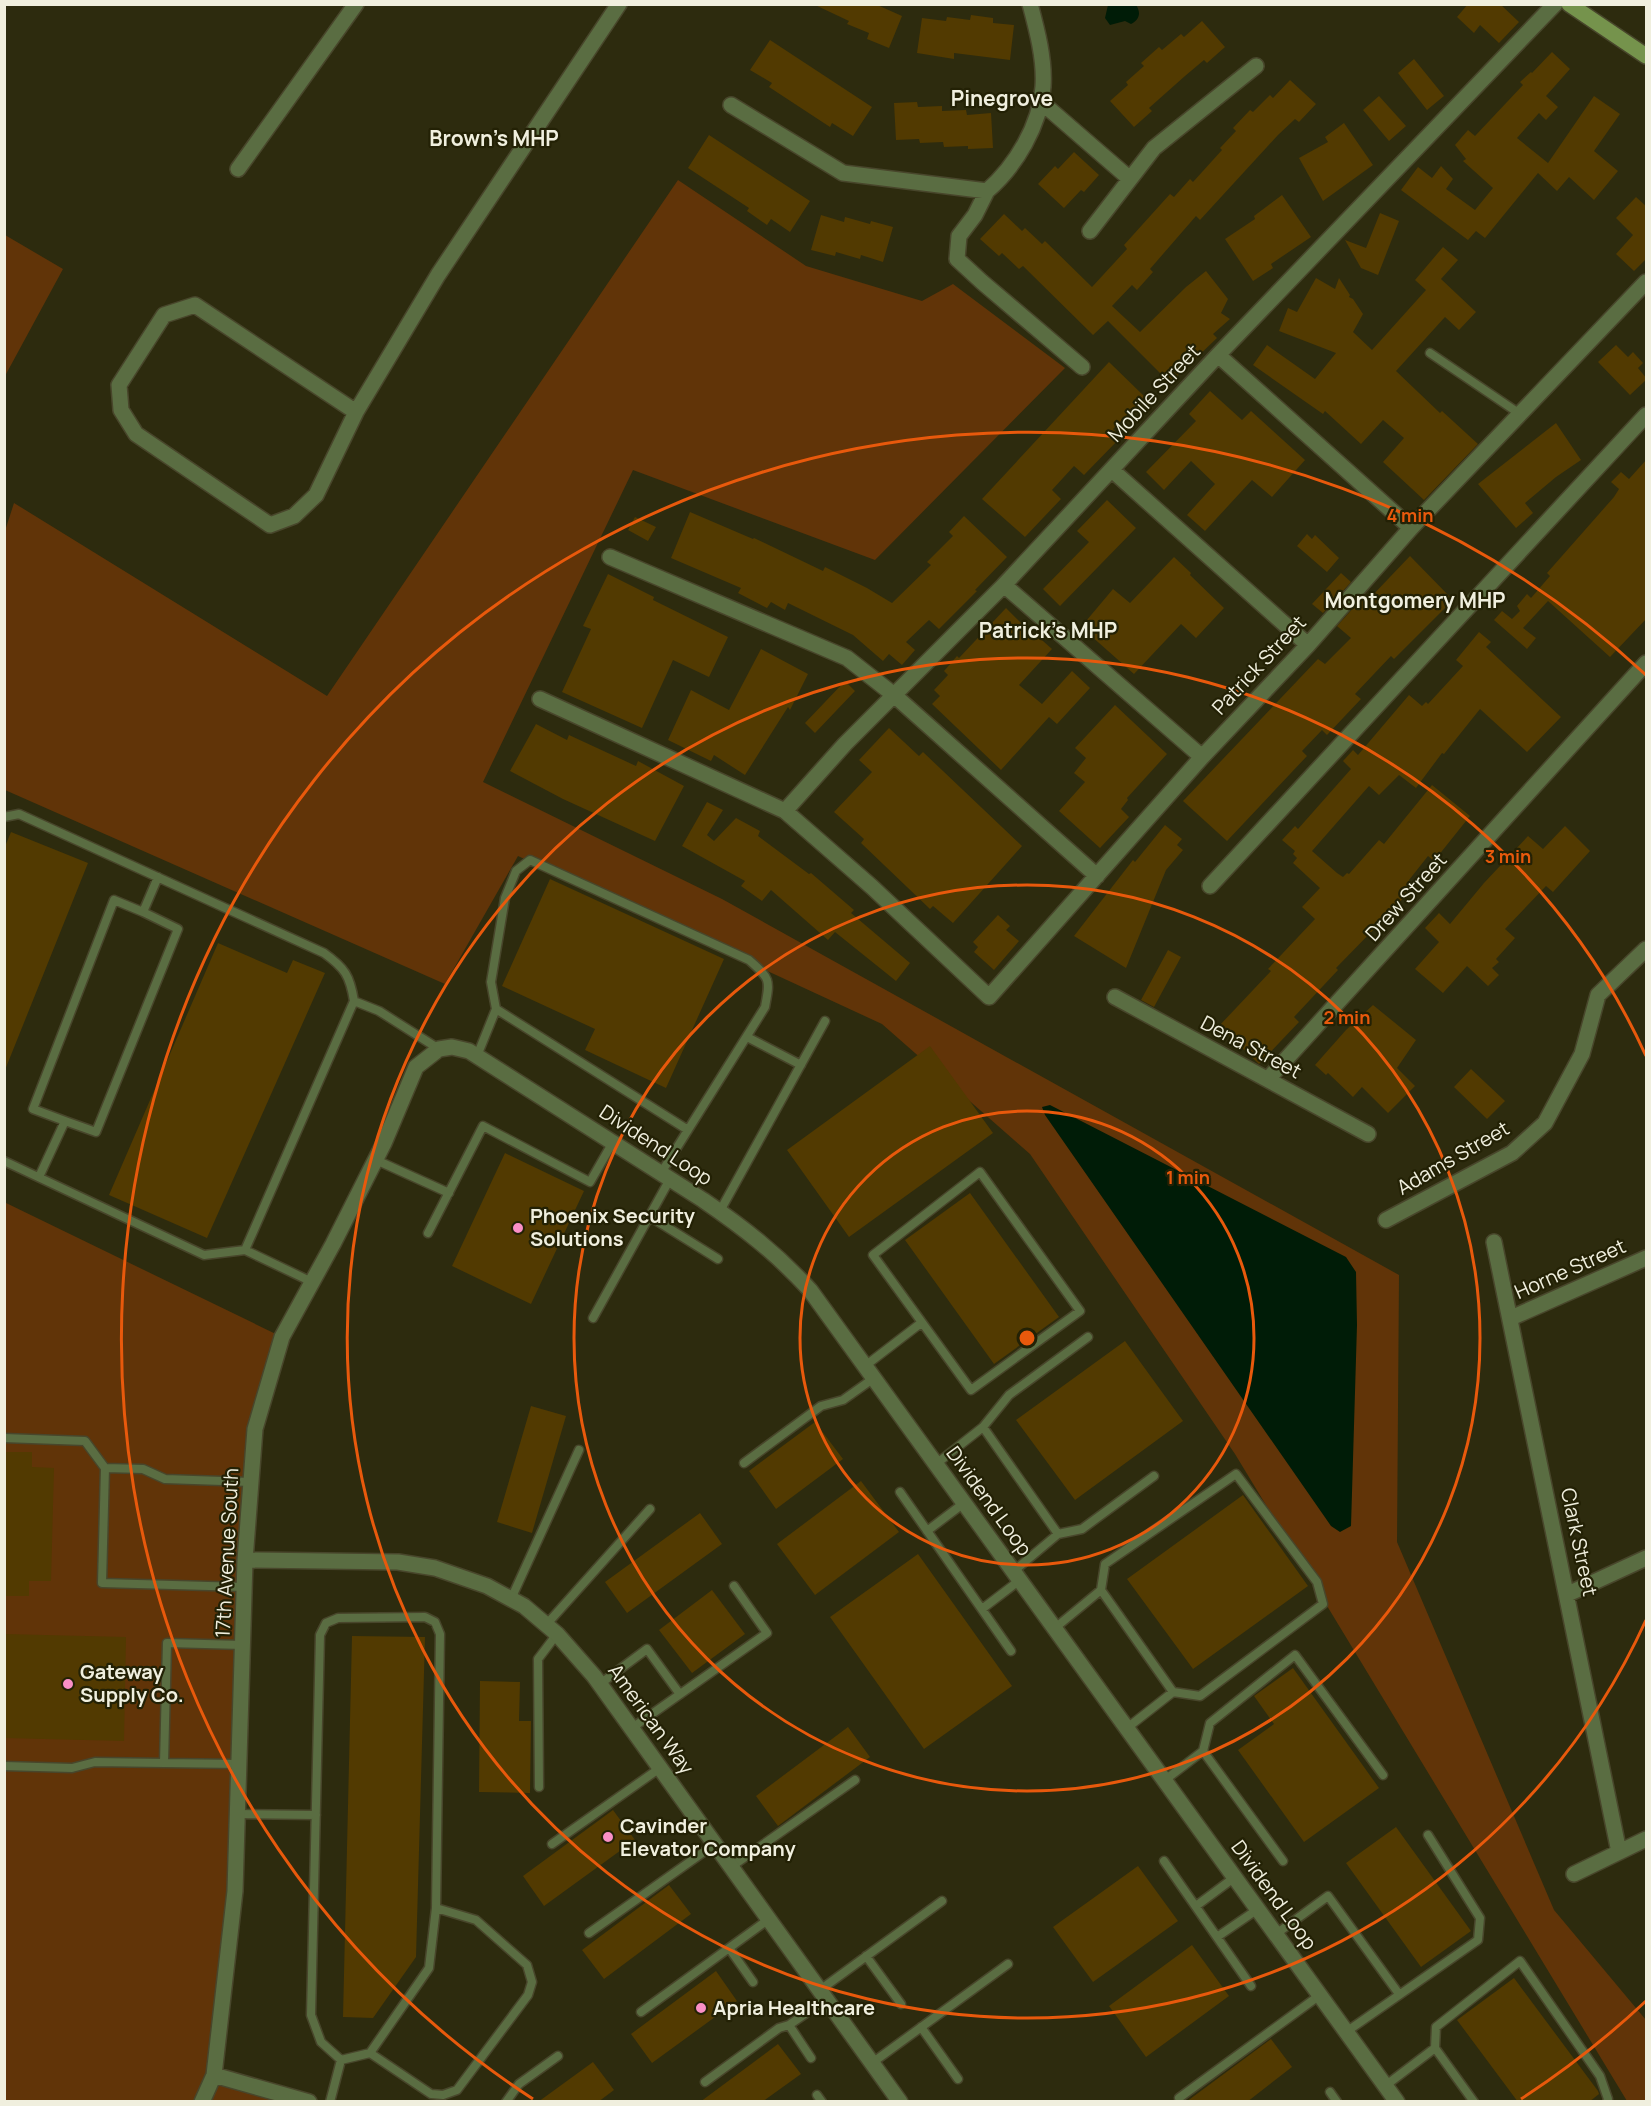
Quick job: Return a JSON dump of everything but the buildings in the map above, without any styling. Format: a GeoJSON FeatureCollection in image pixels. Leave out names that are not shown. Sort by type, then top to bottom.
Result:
{"type":"FeatureCollection","features":[{"type":"Feature","properties":{"kind":"main road"},"geometry":{"type":"LineString","coordinates":[[1569,4],[1647,56]]}},
{"type":"Feature","properties":{"kind":"street"},"geometry":{"type":"LineString","coordinates":[[238,169],[356,4]]}},
{"type":"Feature","properties":{"kind":"street"},"geometry":{"type":"LineString","coordinates":[[356,412],[195,305],[164,315],[119,385],[122,410],[136,434],[270,525],[294,516],[316,495],[356,412],[438,275],[619,4]]}},
{"type":"Feature","properties":{"kind":"street"},"geometry":{"type":"LineString","coordinates":[[1030,4],[1040,46],[1043,86],[1036,118],[1024,145],[1001,179],[987,190],[975,214],[959,236],[957,259],[1082,367]]}},
{"type":"Feature","properties":{"kind":"street","name":"Mobile Street"},"geometry":{"type":"LineString","coordinates":[[785,811],[845,744],[1004,585],[1218,355],[1555,4]]}},
{"type":"Feature","properties":{"kind":"street"},"geometry":{"type":"LineString","coordinates":[[1090,231],[1154,148],[1256,66]]}},
{"type":"Feature","properties":{"kind":"street"},"geometry":{"type":"LineString","coordinates":[[1040,101],[1130,179]]}},
{"type":"Feature","properties":{"kind":"street"},"geometry":{"type":"LineString","coordinates":[[731,105],[843,173],[987,190]]}},
{"type":"Feature","properties":{"kind":"street","name":"Patrick Street"},"geometry":{"type":"LineString","coordinates":[[785,811],[872,887],[989,997],[1202,757],[1308,645],[1411,528],[1520,414],[1644,290]]}},
{"type":"Feature","properties":{"kind":"street"},"geometry":{"type":"LineString","coordinates":[[1218,355],[1411,528]]}},
{"type":"Feature","properties":{"kind":"street"},"geometry":{"type":"LineString","coordinates":[[1210,886],[1647,415]]}},
{"type":"Feature","properties":{"kind":"street"},"geometry":{"type":"LineString","coordinates":[[1112,470],[1308,645]]}},
{"type":"Feature","properties":{"kind":"street"},"geometry":{"type":"LineString","coordinates":[[610,557],[847,658],[894,695],[1097,876]]}},
{"type":"Feature","properties":{"kind":"street"},"geometry":{"type":"LineString","coordinates":[[1004,585],[1202,757]]}},
{"type":"Feature","properties":{"kind":"street","name":"Drew Street"},"geometry":{"type":"LineString","coordinates":[[1268,1079],[1647,663]]}},
{"type":"Feature","properties":{"kind":"street"},"geometry":{"type":"LineString","coordinates":[[540,699],[785,811]]}},
{"type":"Feature","properties":{"kind":"street","name":"Adams Street"},"geometry":{"type":"LineString","coordinates":[[1386,1220],[1512,1153],[1545,1124],[1582,1054],[1598,995],[1643,957]]}},
{"type":"Feature","properties":{"kind":"street","name":"Dena Street"},"geometry":{"type":"LineString","coordinates":[[1114,998],[1368,1134]]}},
{"type":"Feature","properties":{"kind":"street","name":"Dividend Loop"},"geometry":{"type":"LineString","coordinates":[[439,1049],[452,1047],[469,1051],[720,1211],[782,1260],[810,1290],[1396,2102]]}},
{"type":"Feature","properties":{"kind":"street","name":"17th Avenue South"},"geometry":{"type":"LineString","coordinates":[[202,2102],[214,2075],[235,1891],[245,1560],[255,1429],[282,1337],[376,1160],[416,1067],[439,1049]]}},
{"type":"Feature","properties":{"kind":"street","name":"Clark Street"},"geometry":{"type":"LineString","coordinates":[[1494,1242],[1568,1594],[1619,1852]]}},
{"type":"Feature","properties":{"kind":"street","name":"Horne Street"},"geometry":{"type":"LineString","coordinates":[[1511,1318],[1647,1258]]}},
{"type":"Feature","properties":{"kind":"street"},"geometry":{"type":"LineString","coordinates":[[1568,1594],[1647,1558]]}},
{"type":"Feature","properties":{"kind":"street","name":"American Way"},"geometry":{"type":"LineString","coordinates":[[245,1560],[398,1562],[435,1568],[487,1586],[524,1606],[552,1630],[600,1684],[900,2102]]}},
{"type":"Feature","properties":{"kind":"street"},"geometry":{"type":"LineString","coordinates":[[1574,1874],[1647,1839]]}},
{"type":"Feature","properties":{"kind":"street"},"geometry":{"type":"LineString","coordinates":[[214,2075],[309,2102]]}},
{"type":"Feature","properties":{"kind":"lane"},"geometry":{"type":"LineString","coordinates":[[1430,353],[1520,414]]}},
{"type":"Feature","properties":{"kind":"lane"},"geometry":{"type":"LineString","coordinates":[[4,816],[19,814],[324,953],[342,965],[351,982],[354,1001],[245,1251]]}},
{"type":"Feature","properties":{"kind":"lane"},"geometry":{"type":"LineString","coordinates":[[477,1056],[496,1009],[491,982],[505,898],[516,871],[530,860],[749,960],[764,973],[770,984],[765,1007],[688,1130],[649,1216],[592,1318]]}},
{"type":"Feature","properties":{"kind":"lane"},"geometry":{"type":"LineString","coordinates":[[143,912],[158,877]]}},
{"type":"Feature","properties":{"kind":"lane"},"geometry":{"type":"LineString","coordinates":[[114,900],[178,929],[96,1132],[64,1121],[33,1109],[114,900]]}},
{"type":"Feature","properties":{"kind":"lane"},"geometry":{"type":"LineString","coordinates":[[354,1001],[379,1011],[439,1049]]}},
{"type":"Feature","properties":{"kind":"lane"},"geometry":{"type":"LineString","coordinates":[[496,1009],[688,1130]]}},
{"type":"Feature","properties":{"kind":"lane"},"geometry":{"type":"LineString","coordinates":[[720,1211],[825,1021]]}},
{"type":"Feature","properties":{"kind":"lane"},"geometry":{"type":"LineString","coordinates":[[747,1037],[801,1065]]}},
{"type":"Feature","properties":{"kind":"lane"},"geometry":{"type":"LineString","coordinates":[[39,1177],[64,1121]]}},
{"type":"Feature","properties":{"kind":"lane"},"geometry":{"type":"LineString","coordinates":[[428,1233],[483,1126],[590,1182],[613,1142]]}},
{"type":"Feature","properties":{"kind":"lane"},"geometry":{"type":"LineString","coordinates":[[376,1160],[449,1193]]}},
{"type":"Feature","properties":{"kind":"lane"},"geometry":{"type":"LineString","coordinates":[[4,1161],[204,1255],[245,1251],[312,1282]]}},
{"type":"Feature","properties":{"kind":"lane"},"geometry":{"type":"LineString","coordinates":[[980,1172],[1080,1311],[971,1390],[921,1323],[873,1255],[980,1172]]}},
{"type":"Feature","properties":{"kind":"lane"},"geometry":{"type":"LineString","coordinates":[[649,1216],[718,1259]]}},
{"type":"Feature","properties":{"kind":"lane"},"geometry":{"type":"LineString","coordinates":[[744,1463],[821,1406],[843,1400],[921,1323]]}},
{"type":"Feature","properties":{"kind":"lane"},"geometry":{"type":"LineString","coordinates":[[936,1464],[983,1427],[1009,1395],[1088,1338]]}},
{"type":"Feature","properties":{"kind":"lane"},"geometry":{"type":"LineString","coordinates":[[983,1427],[1058,1534]]}},
{"type":"Feature","properties":{"kind":"lane"},"geometry":{"type":"LineString","coordinates":[[4,1438],[85,1441],[105,1468],[102,1583],[244,1587]]}},
{"type":"Feature","properties":{"kind":"lane"},"geometry":{"type":"LineString","coordinates":[[511,1599],[579,1450]]}},
{"type":"Feature","properties":{"kind":"lane"},"geometry":{"type":"LineString","coordinates":[[105,1468],[143,1469],[165,1479],[251,1482]]}},
{"type":"Feature","properties":{"kind":"lane"},"geometry":{"type":"LineString","coordinates":[[1055,1628],[1101,1590],[1105,1564],[1236,1474],[1317,1582],[1323,1604],[1200,1696],[1173,1692],[1101,1590]]}},
{"type":"Feature","properties":{"kind":"lane"},"geometry":{"type":"LineString","coordinates":[[982,1609],[1058,1534],[1083,1528],[1154,1476]]}},
{"type":"Feature","properties":{"kind":"lane"},"geometry":{"type":"LineString","coordinates":[[900,1492],[1011,1651]]}},
{"type":"Feature","properties":{"kind":"lane"},"geometry":{"type":"LineString","coordinates":[[927,1531],[964,1503]]}},
{"type":"Feature","properties":{"kind":"lane"},"geometry":{"type":"LineString","coordinates":[[539,1787],[538,1659],[552,1630],[650,1509]]}},
{"type":"Feature","properties":{"kind":"lane"},"geometry":{"type":"LineString","coordinates":[[632,1728],[767,1633],[734,1586]]}},
{"type":"Feature","properties":{"kind":"lane"},"geometry":{"type":"LineString","coordinates":[[425,1617],[435,1622],[440,1634],[436,1908],[429,1968],[370,2053],[341,2060],[321,2042],[310,2015],[320,1635],[326,1623],[338,1618],[425,1617]]}},
{"type":"Feature","properties":{"kind":"lane"},"geometry":{"type":"LineString","coordinates":[[164,1763],[167,1642],[243,1645]]}},
{"type":"Feature","properties":{"kind":"lane"},"geometry":{"type":"LineString","coordinates":[[600,1684],[648,1649],[679,1693]]}},
{"type":"Feature","properties":{"kind":"lane"},"geometry":{"type":"LineString","coordinates":[[1165,1780],[1203,1751],[1210,1723],[1295,1655],[1383,1775]]}},
{"type":"Feature","properties":{"kind":"lane"},"geometry":{"type":"LineString","coordinates":[[1127,1728],[1173,1692]]}},
{"type":"Feature","properties":{"kind":"lane"},"geometry":{"type":"LineString","coordinates":[[1203,1751],[1283,1861]]}},
{"type":"Feature","properties":{"kind":"lane"},"geometry":{"type":"LineString","coordinates":[[4,1766],[72,1768],[95,1762],[239,1764]]}},
{"type":"Feature","properties":{"kind":"lane"},"geometry":{"type":"LineString","coordinates":[[552,1844],[660,1768]]}},
{"type":"Feature","properties":{"kind":"lane"},"geometry":{"type":"LineString","coordinates":[[731,1867],[855,1780]]}},
{"type":"Feature","properties":{"kind":"lane"},"geometry":{"type":"LineString","coordinates":[[237,1814],[316,1815]]}},
{"type":"Feature","properties":{"kind":"lane"},"geometry":{"type":"LineString","coordinates":[[1346,2032],[1478,1940],[1480,1918],[1428,1835]]}},
{"type":"Feature","properties":{"kind":"lane"},"geometry":{"type":"LineString","coordinates":[[589,1933],[716,1844]]}},
{"type":"Feature","properties":{"kind":"lane"},"geometry":{"type":"LineString","coordinates":[[1164,1861],[1251,1986]]}},
{"type":"Feature","properties":{"kind":"lane"},"geometry":{"type":"LineString","coordinates":[[1196,1906],[1235,1877]]}},
{"type":"Feature","properties":{"kind":"lane"},"geometry":{"type":"LineString","coordinates":[[1276,1934],[1328,1896],[1399,1994]]}},
{"type":"Feature","properties":{"kind":"lane"},"geometry":{"type":"LineString","coordinates":[[705,2082],[779,2028],[789,2025],[866,1956],[942,1901]]}},
{"type":"Feature","properties":{"kind":"lane"},"geometry":{"type":"LineString","coordinates":[[370,2053],[431,2094],[443,2095],[457,2090],[528,1995],[531,1982],[527,1965],[476,1920],[436,1908]]}},
{"type":"Feature","properties":{"kind":"lane"},"geometry":{"type":"LineString","coordinates":[[1217,1937],[1257,1909]]}},
{"type":"Feature","properties":{"kind":"lane"},"geometry":{"type":"LineString","coordinates":[[641,2012],[769,1919]]}},
{"type":"Feature","properties":{"kind":"lane"},"geometry":{"type":"LineString","coordinates":[[729,1948],[753,1982]]}},
{"type":"Feature","properties":{"kind":"lane"},"geometry":{"type":"LineString","coordinates":[[866,1956],[901,2004]]}},
{"type":"Feature","properties":{"kind":"lane"},"geometry":{"type":"LineString","coordinates":[[1474,2102],[1435,2048],[1436,2026],[1520,1961],[1600,2076],[1607,2102]]}},
{"type":"Feature","properties":{"kind":"lane"},"geometry":{"type":"LineString","coordinates":[[872,2063],[1008,1964]]}},
{"type":"Feature","properties":{"kind":"lane"},"geometry":{"type":"LineString","coordinates":[[1179,2098],[1320,1995]]}},
{"type":"Feature","properties":{"kind":"lane"},"geometry":{"type":"LineString","coordinates":[[789,2025],[811,2058]]}},
{"type":"Feature","properties":{"kind":"lane"},"geometry":{"type":"LineString","coordinates":[[921,2027],[958,2079]]}},
{"type":"Feature","properties":{"kind":"lane"},"geometry":{"type":"LineString","coordinates":[[1385,2086],[1435,2048]]}},
{"type":"Feature","properties":{"kind":"lane"},"geometry":{"type":"LineString","coordinates":[[506,2102],[519,2084],[558,2056]]}},
{"type":"Feature","properties":{"kind":"lane"},"geometry":{"type":"LineString","coordinates":[[330,2102],[341,2060]]}},
{"type":"Feature","properties":{"kind":"lane"},"geometry":{"type":"LineString","coordinates":[[1330,2092],[1336,2102]]}},
{"type":"Feature","properties":{"kind":"shaded area"},"geometry":{"type":"Polygon","coordinates":[[[1108,5],[1136,5],[1139,10],[1138,18],[1131,24],[1125,21],[1110,25],[1105,18],[1108,5]]]}},
{"type":"Feature","properties":{"kind":"shaded area"},"geometry":{"type":"Polygon","coordinates":[[[678,180],[806,266],[922,301],[953,284],[1065,368],[875,560],[633,470],[483,782],[722,899],[1399,1275],[1397,1542],[1554,1910],[1646,2020],[1646,2101],[1627,2101],[1235,1454],[1030,1154],[882,1024],[518,856],[445,984],[5,790],[4,534],[14,503],[327,696],[678,180]]]}},
{"type":"Feature","properties":{"kind":"shaded area"},"geometry":{"type":"Polygon","coordinates":[[[5,235],[63,269],[5,376],[5,235]]]}},
{"type":"Feature","properties":{"kind":"shaded area"},"geometry":{"type":"Polygon","coordinates":[[[1050,1105],[1346,1257],[1356,1272],[1357,1325],[1351,1526],[1340,1532],[1331,1526],[1045,1115],[1042,1107],[1050,1105]]]}},
{"type":"Feature","properties":{"kind":"shaded area"},"geometry":{"type":"Polygon","coordinates":[[[4,1202],[282,1337],[255,1429],[235,1891],[214,2075],[309,2101],[5,2101],[4,1202]]]}},
{"type":"Feature","properties":{"kind":"place","name":"Phoenix Security Solutions"},"geometry":{"type":"Point","coordinates":[518,1228]}},
{"type":"Feature","properties":{"kind":"place","name":"Gateway Supply Co."},"geometry":{"type":"Point","coordinates":[68,1684]}},
{"type":"Feature","properties":{"kind":"place","name":"Cavinder Elevator Company"},"geometry":{"type":"Point","coordinates":[608,1837]}},
{"type":"Feature","properties":{"kind":"place","name":"Apria Healthcare"},"geometry":{"type":"Point","coordinates":[701,2008]}},
{"type":"Feature","properties":{"kind":"district","name":"Pinegrove"},"geometry":{"type":"Point","coordinates":[1002,99]}},
{"type":"Feature","properties":{"kind":"district","name":"Brown's MHP"},"geometry":{"type":"Point","coordinates":[494,139]}},
{"type":"Feature","properties":{"kind":"district","name":"Montgomery MHP"},"geometry":{"type":"Point","coordinates":[1415,601]}},
{"type":"Feature","properties":{"kind":"district","name":"Patrick's MHP"},"geometry":{"type":"Point","coordinates":[1048,631]}}]}
